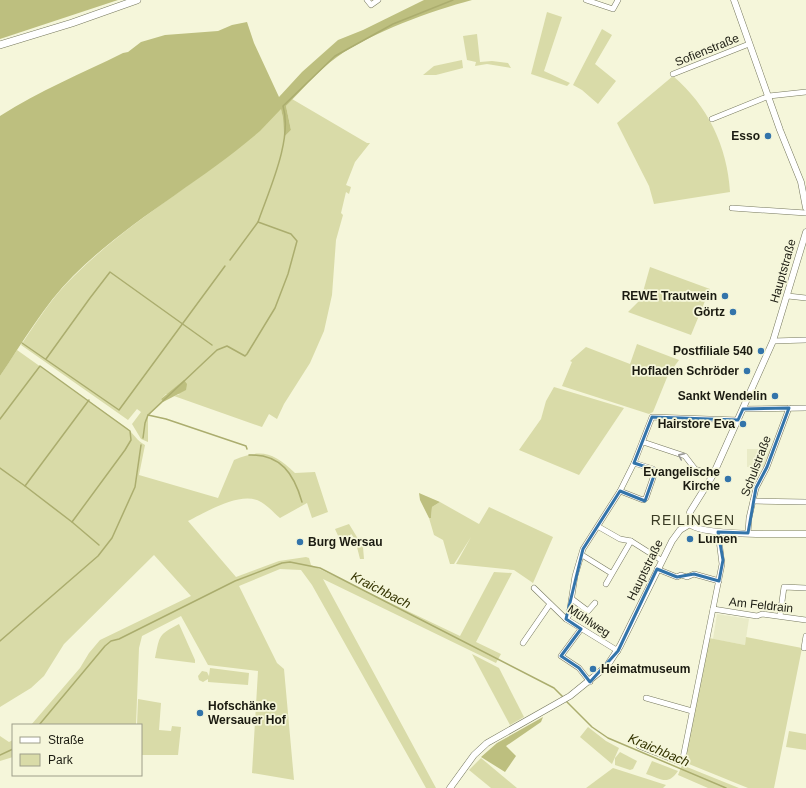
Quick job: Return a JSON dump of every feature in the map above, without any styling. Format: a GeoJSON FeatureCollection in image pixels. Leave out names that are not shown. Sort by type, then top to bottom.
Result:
{"type":"FeatureCollection","features":[{"type":"Feature","properties":{"kind":"main road"},"geometry":{"type":"LineString","coordinates":[[0,44],[72,23],[137,0]]}},
{"type":"Feature","properties":{"kind":"street"},"geometry":{"type":"LineString","coordinates":[[367,0],[371,5],[378,0]]}},
{"type":"Feature","properties":{"kind":"street"},"geometry":{"type":"LineString","coordinates":[[586,0],[613,9],[618,0]]}},
{"type":"Feature","properties":{"kind":"street"},"geometry":{"type":"LineString","coordinates":[[734,0],[801,182],[806,208]]}},
{"type":"Feature","properties":{"kind":"street","name":"Sofienstraße"},"geometry":{"type":"LineString","coordinates":[[673,74],[749,44]]}},
{"type":"Feature","properties":{"kind":"street"},"geometry":{"type":"LineString","coordinates":[[712,119],[769,96],[806,92]]}},
{"type":"Feature","properties":{"kind":"street"},"geometry":{"type":"LineString","coordinates":[[732,208],[806,213]]}},
{"type":"Feature","properties":{"kind":"street","name":"Hauptstraße"},"geometry":{"type":"LineString","coordinates":[[450,788],[474,755],[487,743],[559,704],[590,682],[607,666],[618,651],[661,560],[676,536],[690,524],[690,512],[713,475],[743,409],[773,341],[788,296],[806,232]]}},
{"type":"Feature","properties":{"kind":"street"},"geometry":{"type":"LineString","coordinates":[[788,296],[806,298]]}},
{"type":"Feature","properties":{"kind":"street"},"geometry":{"type":"LineString","coordinates":[[773,341],[806,340]]}},
{"type":"Feature","properties":{"kind":"street","name":"Schulstraße"},"geometry":{"type":"LineString","coordinates":[[748,533],[749,518],[756,488],[767,467],[789,408]]}},
{"type":"Feature","properties":{"kind":"street"},"geometry":{"type":"LineString","coordinates":[[743,409],[806,408]]}},
{"type":"Feature","properties":{"kind":"street"},"geometry":{"type":"LineString","coordinates":[[566,619],[572,599],[575,576],[582,555],[591,535],[620,491],[634,463],[652,417],[738,420]]}},
{"type":"Feature","properties":{"kind":"street"},"geometry":{"type":"LineString","coordinates":[[643,442],[684,456],[695,469],[713,475]]}},
{"type":"Feature","properties":{"kind":"street"},"geometry":{"type":"LineString","coordinates":[[620,491],[643,500],[646,498],[655,472],[653,469],[634,463]]}},
{"type":"Feature","properties":{"kind":"street"},"geometry":{"type":"LineString","coordinates":[[753,501],[806,502]]}},
{"type":"Feature","properties":{"kind":"street"},"geometry":{"type":"LineString","coordinates":[[690,524],[699,530],[718,532],[806,534]]}},
{"type":"Feature","properties":{"kind":"street"},"geometry":{"type":"LineString","coordinates":[[598,526],[620,539],[631,541],[661,560]]}},
{"type":"Feature","properties":{"kind":"street"},"geometry":{"type":"LineString","coordinates":[[638,746],[682,763],[723,560],[718,532]]}},
{"type":"Feature","properties":{"kind":"street"},"geometry":{"type":"LineString","coordinates":[[606,584],[612,575],[611,573],[631,541]]}},
{"type":"Feature","properties":{"kind":"street"},"geometry":{"type":"LineString","coordinates":[[582,555],[611,573]]}},
{"type":"Feature","properties":{"kind":"street"},"geometry":{"type":"LineString","coordinates":[[657,569],[677,577],[681,575],[688,577],[694,574],[719,581]]}},
{"type":"Feature","properties":{"kind":"street"},"geometry":{"type":"LineString","coordinates":[[780,616],[784,586],[806,588]]}},
{"type":"Feature","properties":{"kind":"street","name":"Mühlweg"},"geometry":{"type":"LineString","coordinates":[[534,588],[566,619],[618,651]]}},
{"type":"Feature","properties":{"kind":"street"},"geometry":{"type":"LineString","coordinates":[[572,599],[588,611],[595,603]]}},
{"type":"Feature","properties":{"kind":"street"},"geometry":{"type":"LineString","coordinates":[[523,643],[550,604]]}},
{"type":"Feature","properties":{"kind":"street","name":"Am Feldrain"},"geometry":{"type":"LineString","coordinates":[[713,609],[756,616],[762,614],[806,620]]}},
{"type":"Feature","properties":{"kind":"street"},"geometry":{"type":"LineString","coordinates":[[581,629],[561,656],[582,671],[590,682]]}},
{"type":"Feature","properties":{"kind":"street"},"geometry":{"type":"LineString","coordinates":[[804,648],[806,636]]}},
{"type":"Feature","properties":{"kind":"street"},"geometry":{"type":"LineString","coordinates":[[646,698],[692,711]]}},
{"type":"Feature","properties":{"kind":"highlighted area"},"geometry":{"type":"Polygon","coordinates":[[[789,408],[767,467],[756,488],[748,533],[718,532],[723,560],[719,581],[694,574],[677,577],[657,569],[618,651],[590,682],[579,668],[561,656],[581,629],[566,619],[583,549],[620,491],[645,501],[656,470],[634,463],[652,417],[738,420],[743,409],[789,408]]]}},
{"type":"Feature","properties":{"kind":"shaded area"},"geometry":{"type":"Polygon","coordinates":[[[747,449],[771,449],[765,467],[747,467],[747,449]]]}},
{"type":"Feature","properties":{"kind":"shaded area"},"geometry":{"type":"Polygon","coordinates":[[[717,614],[749,619],[745,645],[713,639],[717,614]]]}},
{"type":"Feature","properties":{"kind":"green space"},"geometry":{"type":"Polygon","coordinates":[[[0,0],[118,0],[0,39],[0,0]]]}},
{"type":"Feature","properties":{"kind":"green space"},"geometry":{"type":"Polygon","coordinates":[[[424,0],[472,0],[402,23],[367,39],[330,62],[286,106],[291,130],[284,137],[281,109],[260,131],[237,150],[117,237],[62,287],[34,324],[0,376],[0,116],[45,90],[128,52],[141,42],[165,35],[218,31],[232,25],[247,22],[254,43],[279,97],[302,72],[338,40],[363,30],[424,0]]]}},
{"type":"Feature","properties":{"kind":"green space"},"geometry":{"type":"Polygon","coordinates":[[[547,12],[562,17],[544,71],[570,83],[567,86],[531,74],[547,12]]]}},
{"type":"Feature","properties":{"kind":"green space"},"geometry":{"type":"Polygon","coordinates":[[[602,29],[612,35],[595,64],[616,81],[598,104],[582,90],[573,85],[602,29]]]}},
{"type":"Feature","properties":{"kind":"green space"},"geometry":{"type":"Polygon","coordinates":[[[477,34],[480,62],[492,61],[508,63],[511,68],[487,64],[475,66],[476,62],[467,60],[463,36],[477,34]]]}},
{"type":"Feature","properties":{"kind":"green space"},"geometry":{"type":"Polygon","coordinates":[[[462,60],[463,68],[436,75],[423,75],[434,66],[462,60]]]}},
{"type":"Feature","properties":{"kind":"green space"},"geometry":{"type":"Polygon","coordinates":[[[673,76],[696,100],[714,128],[725,159],[730,192],[654,204],[649,186],[617,123],[673,76]]]}},
{"type":"Feature","properties":{"kind":"green space"},"geometry":{"type":"Polygon","coordinates":[[[292,99],[367,143],[370,143],[355,162],[346,185],[351,187],[349,194],[346,192],[341,213],[343,215],[336,240],[332,295],[324,331],[310,363],[284,404],[277,419],[269,414],[262,427],[174,396],[180,394],[166,394],[161,399],[163,402],[148,416],[148,442],[141,439],[132,424],[141,412],[137,409],[128,420],[21,345],[59,292],[98,253],[231,153],[281,108],[284,137],[291,130],[286,106],[292,99]]]}},
{"type":"Feature","properties":{"kind":"green space"},"geometry":{"type":"Polygon","coordinates":[[[650,267],[710,289],[691,335],[628,312],[641,299],[650,267]]]}},
{"type":"Feature","properties":{"kind":"green space"},"geometry":{"type":"Polygon","coordinates":[[[637,344],[679,360],[668,375],[653,412],[649,414],[562,386],[572,362],[570,361],[586,347],[630,364],[637,344]]]}},
{"type":"Feature","properties":{"kind":"green space"},"geometry":{"type":"Polygon","coordinates":[[[17,350],[127,428],[140,442],[145,445],[139,475],[218,498],[234,460],[244,456],[252,454],[267,454],[281,461],[295,473],[315,472],[328,512],[312,518],[307,503],[280,518],[261,502],[253,499],[244,499],[234,500],[188,521],[236,577],[279,561],[306,557],[309,558],[311,565],[460,636],[494,572],[512,573],[476,642],[501,654],[496,663],[323,579],[436,788],[426,788],[312,585],[301,570],[280,569],[239,586],[277,663],[284,669],[294,780],[252,773],[258,671],[208,665],[181,616],[142,636],[139,648],[136,724],[32,724],[80,668],[89,653],[100,640],[191,596],[154,555],[64,644],[44,676],[31,688],[0,707],[0,376],[17,350]]]}},
{"type":"Feature","properties":{"kind":"green space"},"geometry":{"type":"Polygon","coordinates":[[[184,380],[187,384],[186,390],[163,402],[161,399],[184,380]]]}},
{"type":"Feature","properties":{"kind":"green space"},"geometry":{"type":"Polygon","coordinates":[[[554,387],[624,408],[579,475],[519,450],[541,419],[546,401],[554,387]]]}},
{"type":"Feature","properties":{"kind":"green space"},"geometry":{"type":"Polygon","coordinates":[[[419,493],[440,502],[432,507],[431,518],[429,518],[420,500],[419,493]]]}},
{"type":"Feature","properties":{"kind":"green space"},"geometry":{"type":"Polygon","coordinates":[[[440,502],[479,524],[489,507],[553,537],[533,583],[514,570],[456,564],[471,537],[454,564],[450,564],[443,540],[434,535],[429,518],[431,518],[432,507],[440,502]]]}},
{"type":"Feature","properties":{"kind":"green space"},"geometry":{"type":"Polygon","coordinates":[[[349,524],[363,547],[364,559],[360,559],[357,547],[360,547],[352,535],[351,534],[349,537],[345,536],[340,540],[335,529],[349,524]]]}},
{"type":"Feature","properties":{"kind":"green space"},"geometry":{"type":"Polygon","coordinates":[[[179,624],[195,663],[155,658],[161,636],[179,624]]]}},
{"type":"Feature","properties":{"kind":"green space"},"geometry":{"type":"Polygon","coordinates":[[[746,637],[802,648],[774,788],[748,788],[684,762],[709,638],[745,645],[746,637]]]}},
{"type":"Feature","properties":{"kind":"green space"},"geometry":{"type":"Polygon","coordinates":[[[472,654],[499,668],[524,717],[510,725],[472,654]]]}},
{"type":"Feature","properties":{"kind":"green space"},"geometry":{"type":"Polygon","coordinates":[[[210,668],[249,673],[248,685],[208,682],[208,679],[203,682],[199,680],[198,676],[202,671],[207,672],[209,676],[210,668]]]}},
{"type":"Feature","properties":{"kind":"green space"},"geometry":{"type":"Polygon","coordinates":[[[138,699],[161,703],[159,730],[171,731],[172,726],[181,727],[178,755],[142,755],[142,724],[137,724],[138,699]]]}},
{"type":"Feature","properties":{"kind":"green space"},"geometry":{"type":"Polygon","coordinates":[[[543,717],[541,722],[506,746],[516,756],[505,772],[481,757],[497,743],[543,717]]]}},
{"type":"Feature","properties":{"kind":"green space"},"geometry":{"type":"Polygon","coordinates":[[[588,727],[606,741],[619,748],[612,764],[580,737],[588,727]]]}},
{"type":"Feature","properties":{"kind":"green space"},"geometry":{"type":"Polygon","coordinates":[[[789,731],[806,734],[806,750],[786,747],[789,731]]]}},
{"type":"Feature","properties":{"kind":"green space"},"geometry":{"type":"Polygon","coordinates":[[[0,736],[9,742],[12,740],[12,757],[0,761],[0,736]]]}},
{"type":"Feature","properties":{"kind":"green space"},"geometry":{"type":"Polygon","coordinates":[[[620,752],[637,761],[633,769],[630,770],[615,765],[615,758],[620,752]]]}},
{"type":"Feature","properties":{"kind":"green space"},"geometry":{"type":"Polygon","coordinates":[[[481,758],[517,788],[491,788],[469,770],[481,758]]]}},
{"type":"Feature","properties":{"kind":"green space"},"geometry":{"type":"Polygon","coordinates":[[[652,761],[678,771],[674,776],[667,780],[646,774],[652,761]]]}},
{"type":"Feature","properties":{"kind":"green space"},"geometry":{"type":"Polygon","coordinates":[[[682,765],[739,788],[708,788],[678,775],[682,765]]]}},
{"type":"Feature","properties":{"kind":"green space"},"geometry":{"type":"Polygon","coordinates":[[[613,768],[666,785],[663,788],[586,788],[613,768]]]}},
{"type":"Feature","properties":{"kind":"waterway"},"geometry":{"type":"LineString","coordinates":[[258,222],[282,149],[285,134],[283,106],[335,56],[393,24],[453,0]]}},
{"type":"Feature","properties":{"kind":"waterway"},"geometry":{"type":"LineString","coordinates":[[148,415],[217,350],[227,346],[245,356],[247,354],[275,308],[288,274],[297,241],[291,234],[258,222],[230,260]]}},
{"type":"Feature","properties":{"kind":"waterway"},"geometry":{"type":"LineString","coordinates":[[22,343],[119,410],[225,266]]}},
{"type":"Feature","properties":{"kind":"waterway"},"geometry":{"type":"LineString","coordinates":[[46,359],[110,272],[212,345]]}},
{"type":"Feature","properties":{"kind":"waterway"},"geometry":{"type":"LineString","coordinates":[[0,419],[40,366],[130,431],[131,440],[125,450],[72,522],[25,486],[89,400]]}},
{"type":"Feature","properties":{"kind":"waterway"},"geometry":{"type":"LineString","coordinates":[[143,438],[145,423],[148,415],[166,419],[246,446],[247,449]]}},
{"type":"Feature","properties":{"kind":"waterway"},"geometry":{"type":"LineString","coordinates":[[0,641],[98,556],[112,538],[135,487],[141,445]]}},
{"type":"Feature","properties":{"kind":"waterway"},"geometry":{"type":"LineString","coordinates":[[249,455],[270,458],[278,462],[295,483],[302,502]]}},
{"type":"Feature","properties":{"kind":"waterway"},"geometry":{"type":"LineString","coordinates":[[0,468],[25,486]]}},
{"type":"Feature","properties":{"kind":"waterway"},"geometry":{"type":"LineString","coordinates":[[72,522],[99,545]]}},
{"type":"Feature","properties":{"kind":"waterway","name":"Kraichbach"},"geometry":{"type":"LineString","coordinates":[[40,724],[105,646],[111,641],[119,639],[235,581],[282,563],[290,562],[320,568],[554,688],[564,698]]}},
{"type":"Feature","properties":{"kind":"waterway","name":"Kraichbach"},"geometry":{"type":"LineString","coordinates":[[566,701],[592,727],[608,738],[726,788]]}},
{"type":"Feature","properties":{"kind":"waterway","name":"Kraichbach"},"geometry":{"type":"LineString","coordinates":[[0,755],[12,749]]}},
{"type":"Feature","properties":{"kind":"place","name":"Esso"},"geometry":{"type":"Point","coordinates":[768,136]}},
{"type":"Feature","properties":{"kind":"place","name":"REWE Trautwein"},"geometry":{"type":"Point","coordinates":[725,296]}},
{"type":"Feature","properties":{"kind":"place","name":"Görtz"},"geometry":{"type":"Point","coordinates":[733,312]}},
{"type":"Feature","properties":{"kind":"place","name":"Postfiliale 540"},"geometry":{"type":"Point","coordinates":[761,351]}},
{"type":"Feature","properties":{"kind":"place","name":"Hofladen Schröder"},"geometry":{"type":"Point","coordinates":[747,371]}},
{"type":"Feature","properties":{"kind":"place","name":"Sankt Wendelin"},"geometry":{"type":"Point","coordinates":[775,396]}},
{"type":"Feature","properties":{"kind":"place","name":"Hairstore Eva"},"geometry":{"type":"Point","coordinates":[743,424]}},
{"type":"Feature","properties":{"kind":"place","name":"Evangelische Kirche"},"geometry":{"type":"Point","coordinates":[728,479]}},
{"type":"Feature","properties":{"kind":"place","name":"Lumen"},"geometry":{"type":"Point","coordinates":[690,539]}},
{"type":"Feature","properties":{"kind":"place","name":"Burg Wersau"},"geometry":{"type":"Point","coordinates":[300,542]}},
{"type":"Feature","properties":{"kind":"place","name":"Heimatmuseum"},"geometry":{"type":"Point","coordinates":[593,669]}},
{"type":"Feature","properties":{"kind":"place","name":"Hofschänke Wersauer Hof"},"geometry":{"type":"Point","coordinates":[200,713]}},
{"type":"Feature","properties":{"kind":"district","name":"REILINGEN"},"geometry":{"type":"Point","coordinates":[693,520]}}]}
